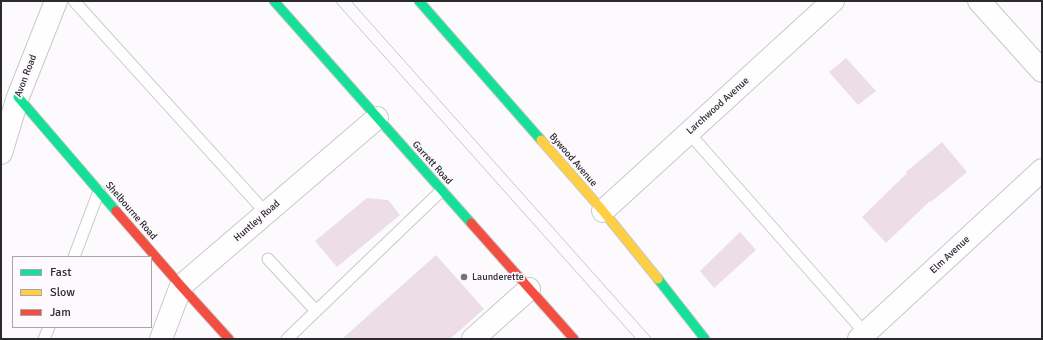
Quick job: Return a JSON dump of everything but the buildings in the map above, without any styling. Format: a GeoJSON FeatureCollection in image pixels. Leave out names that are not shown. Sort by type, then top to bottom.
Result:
{"type":"FeatureCollection","features":[{"type":"Feature","properties":{"kind":"street","name":"Avon Road"},"geometry":{"type":"LineString","coordinates":[[1,153],[18,97],[56,1]]}},
{"type":"Feature","properties":{"kind":"street","name":"Garrett Road"},"geometry":{"type":"LineString","coordinates":[[274,1],[441,191],[574,339]]}},
{"type":"Feature","properties":{"kind":"street","name":"Bywood Avenue"},"geometry":{"type":"LineString","coordinates":[[419,1],[603,211],[705,339]]}},
{"type":"Feature","properties":{"kind":"street","name":"Larchwood Avenue"},"geometry":{"type":"LineString","coordinates":[[603,211],[833,1]]}},
{"type":"Feature","properties":{"kind":"street"},"geometry":{"type":"LineString","coordinates":[[979,1],[1042,71]]}},
{"type":"Feature","properties":{"kind":"street","name":"Shelbourne Road"},"geometry":{"type":"LineString","coordinates":[[18,97],[181,286],[230,339]]}},
{"type":"Feature","properties":{"kind":"street","name":"Huntley Road"},"geometry":{"type":"LineString","coordinates":[[161,339],[181,286],[377,118]]}},
{"type":"Feature","properties":{"kind":"street","name":"Elm Avenue"},"geometry":{"type":"LineString","coordinates":[[862,336],[1042,170]]}},
{"type":"Feature","properties":{"kind":"street"},"geometry":{"type":"LineString","coordinates":[[473,339],[529,289]]}},
{"type":"Feature","properties":{"kind":"lane"},"geometry":{"type":"LineString","coordinates":[[74,1],[266,213]]}},
{"type":"Feature","properties":{"kind":"lane"},"geometry":{"type":"LineString","coordinates":[[689,133],[862,336]]}},
{"type":"Feature","properties":{"kind":"lane"},"geometry":{"type":"LineString","coordinates":[[74,256],[99,191]]}},
{"type":"Feature","properties":{"kind":"lane"},"geometry":{"type":"LineString","coordinates":[[287,339],[441,191]]}},
{"type":"Feature","properties":{"kind":"lane"},"geometry":{"type":"LineString","coordinates":[[268,259],[316,311]]}},
{"type":"Feature","properties":{"kind":"lane"},"geometry":{"type":"LineString","coordinates":[[44,339],[48,328]]}},
{"type":"Feature","properties":{"kind":"tram line"},"geometry":{"type":"LineString","coordinates":[[335,1],[636,339]]}},
{"type":"Feature","properties":{"kind":"tram line"},"geometry":{"type":"LineString","coordinates":[[351,1],[652,339]]}},
{"type":"Feature","properties":{"kind":"traffic: fast"},"geometry":{"type":"LineString","coordinates":[[274,1],[471,223]]}},
{"type":"Feature","properties":{"kind":"traffic: fast"},"geometry":{"type":"LineString","coordinates":[[419,1],[541,140]]}},
{"type":"Feature","properties":{"kind":"traffic: fast"},"geometry":{"type":"LineString","coordinates":[[18,97],[116,211]]}},
{"type":"Feature","properties":{"kind":"traffic: fast"},"geometry":{"type":"LineString","coordinates":[[658,279],[705,339]]}},
{"type":"Feature","properties":{"kind":"traffic: slow"},"geometry":{"type":"LineString","coordinates":[[541,140],[603,211],[658,279]]}},
{"type":"Feature","properties":{"kind":"traffic: jam"},"geometry":{"type":"LineString","coordinates":[[116,211],[229,339]]}},
{"type":"Feature","properties":{"kind":"traffic: jam"},"geometry":{"type":"LineString","coordinates":[[471,223],[574,339]]}},
{"type":"Feature","properties":{"kind":"place","name":"Launderette"},"geometry":{"type":"Point","coordinates":[464,277]}}]}
